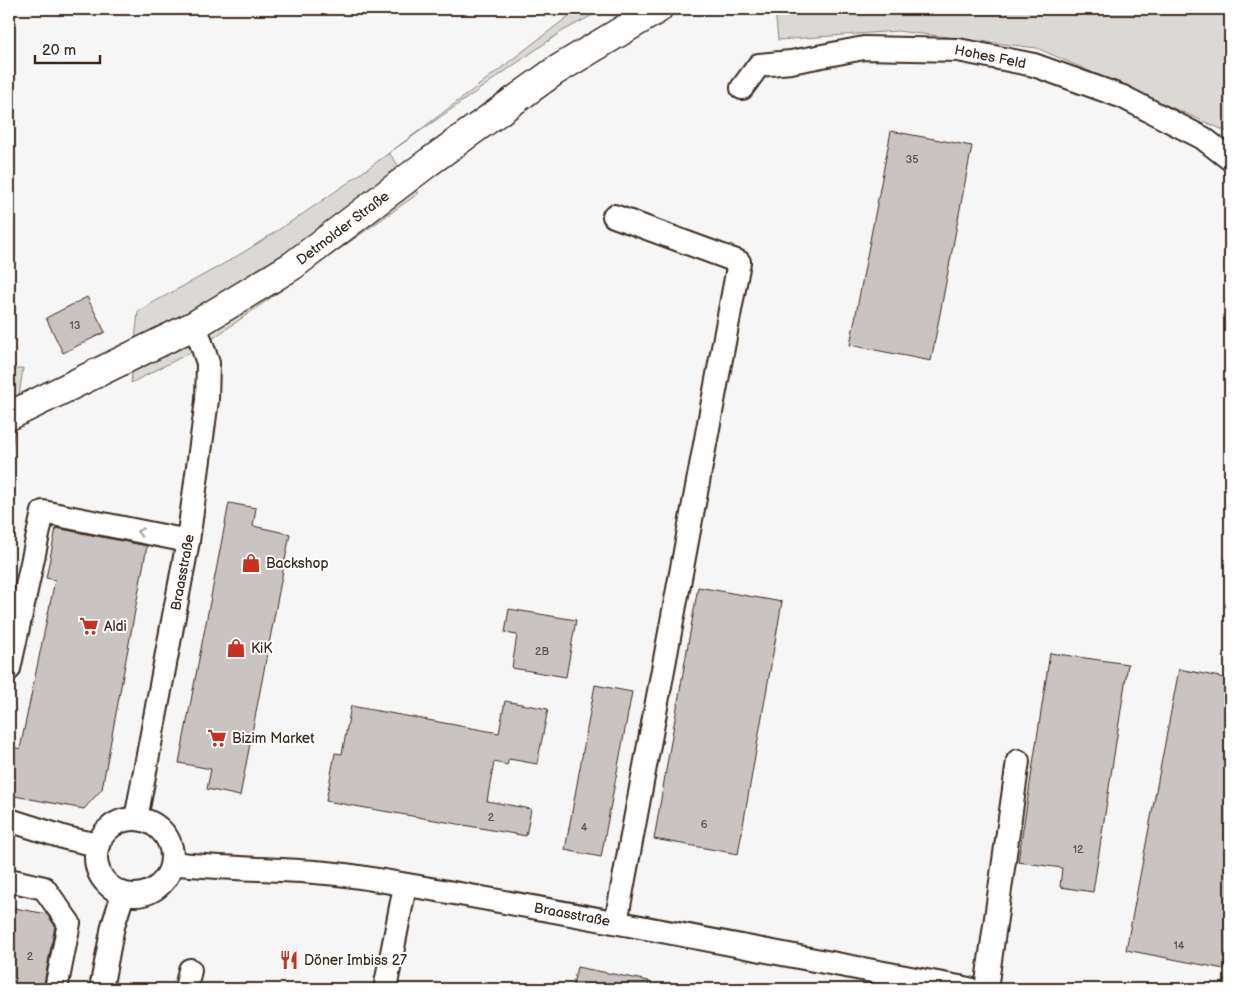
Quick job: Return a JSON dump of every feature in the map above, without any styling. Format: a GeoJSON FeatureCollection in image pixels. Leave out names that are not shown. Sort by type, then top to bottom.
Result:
{"type":"FeatureCollection","features":[{"type":"Feature","properties":{"kind":"main road","name":"Detmolder Straße"},"geometry":{"type":"LineString","coordinates":[[9,416],[195,325],[292,266],[429,162],[555,72],[658,9]]}},
{"type":"Feature","properties":{"kind":"street","name":"Hohes Feld"},"geometry":{"type":"LineString","coordinates":[[742,88],[760,65],[791,62],[864,48],[958,50],[1034,65],[1124,97],[1203,138],[1230,159]]}},
{"type":"Feature","properties":{"kind":"street"},"geometry":{"type":"LineString","coordinates":[[614,216],[739,262],[616,922]]}},
{"type":"Feature","properties":{"kind":"street","name":"Braasstraße"},"geometry":{"type":"LineString","coordinates":[[136,819],[188,542],[207,400],[208,363],[195,325]]}},
{"type":"Feature","properties":{"kind":"street"},"geometry":{"type":"LineString","coordinates":[[9,669],[43,512],[188,542]]}},
{"type":"Feature","properties":{"kind":"street"},"geometry":{"type":"LineString","coordinates":[[986,989],[1018,761]]}},
{"type":"Feature","properties":{"kind":"street"},"geometry":{"type":"LineString","coordinates":[[136,819],[148,822],[159,829],[167,839],[172,850],[172,863],[168,875],[160,886],[136,896],[123,894],[112,889],[103,880],[98,869],[96,857],[98,845],[104,834],[124,820],[136,819]]}},
{"type":"Feature","properties":{"kind":"street"},"geometry":{"type":"LineString","coordinates":[[9,822],[98,845]]}},
{"type":"Feature","properties":{"kind":"street","name":"Braasstraße"},"geometry":{"type":"LineString","coordinates":[[172,863],[200,867],[300,870],[366,878],[616,922],[878,981],[969,989]]}},
{"type":"Feature","properties":{"kind":"street"},"geometry":{"type":"LineString","coordinates":[[9,880],[44,888],[69,923],[56,989]]}},
{"type":"Feature","properties":{"kind":"street"},"geometry":{"type":"LineString","coordinates":[[385,989],[405,886]]}},
{"type":"Feature","properties":{"kind":"street"},"geometry":{"type":"LineString","coordinates":[[101,989],[114,926],[123,894]]}},
{"type":"Feature","properties":{"kind":"shaded area"},"geometry":{"type":"Polygon","coordinates":[[[578,9],[604,9],[561,32],[389,153],[419,193],[201,347],[131,383],[138,311],[232,259],[304,213],[423,128],[578,9]]]}},
{"type":"Feature","properties":{"kind":"shaded area"},"geometry":{"type":"Polygon","coordinates":[[[775,9],[1230,9],[1230,133],[1037,48],[897,31],[778,40],[775,9]]]}},
{"type":"Feature","properties":{"kind":"shaded area"},"geometry":{"type":"Polygon","coordinates":[[[23,368],[11,456],[9,457],[9,371],[23,368]]]}},
{"type":"Feature","properties":{"kind":"building"},"geometry":{"type":"Polygon","coordinates":[[[891,131],[972,146],[931,361],[850,345],[891,131]]]}},
{"type":"Feature","properties":{"kind":"building"},"geometry":{"type":"Polygon","coordinates":[[[87,297],[105,332],[63,353],[46,318],[87,297]]]}},
{"type":"Feature","properties":{"kind":"building"},"geometry":{"type":"Polygon","coordinates":[[[229,503],[256,508],[253,526],[290,534],[240,796],[207,789],[211,769],[179,763],[229,503]]]}},
{"type":"Feature","properties":{"kind":"building"},"geometry":{"type":"Polygon","coordinates":[[[56,528],[147,546],[102,789],[84,809],[9,795],[9,746],[20,749],[55,580],[46,578],[56,528]]]}},
{"type":"Feature","properties":{"kind":"building"},"geometry":{"type":"Polygon","coordinates":[[[698,587],[782,602],[738,854],[654,839],[698,587]]]}},
{"type":"Feature","properties":{"kind":"building"},"geometry":{"type":"Polygon","coordinates":[[[509,609],[576,620],[566,677],[512,668],[517,635],[505,633],[509,609]]]}},
{"type":"Feature","properties":{"kind":"building"},"geometry":{"type":"Polygon","coordinates":[[[1050,653],[1128,664],[1093,892],[1060,887],[1062,868],[1018,862],[1050,653]]]}},
{"type":"Feature","properties":{"kind":"building"},"geometry":{"type":"Polygon","coordinates":[[[1179,669],[1230,679],[1230,938],[1224,969],[1126,950],[1179,669]]]}},
{"type":"Feature","properties":{"kind":"building"},"geometry":{"type":"Polygon","coordinates":[[[595,685],[632,692],[601,857],[565,850],[595,685]]]}},
{"type":"Feature","properties":{"kind":"building"},"geometry":{"type":"Polygon","coordinates":[[[505,701],[548,709],[537,764],[509,759],[507,765],[494,762],[487,801],[531,809],[526,836],[326,801],[335,753],[342,754],[351,706],[499,733],[505,701]]]}},
{"type":"Feature","properties":{"kind":"building"},"geometry":{"type":"Polygon","coordinates":[[[9,907],[47,914],[55,926],[43,989],[9,989],[9,907]]]}},
{"type":"Feature","properties":{"kind":"building"},"geometry":{"type":"Polygon","coordinates":[[[577,967],[649,981],[648,989],[572,989],[577,967]]]}},
{"type":"Feature","properties":{"kind":"place","name":"Backshop"},"geometry":{"type":"Point","coordinates":[251,563]}},
{"type":"Feature","properties":{"kind":"place","name":"Aldi"},"geometry":{"type":"Point","coordinates":[89,626]}},
{"type":"Feature","properties":{"kind":"place","name":"KiK"},"geometry":{"type":"Point","coordinates":[236,648]}},
{"type":"Feature","properties":{"kind":"place","name":"Bizim Market"},"geometry":{"type":"Point","coordinates":[217,738]}},
{"type":"Feature","properties":{"kind":"place","name":"Döner Imbiss 27"},"geometry":{"type":"Point","coordinates":[289,960]}}]}
